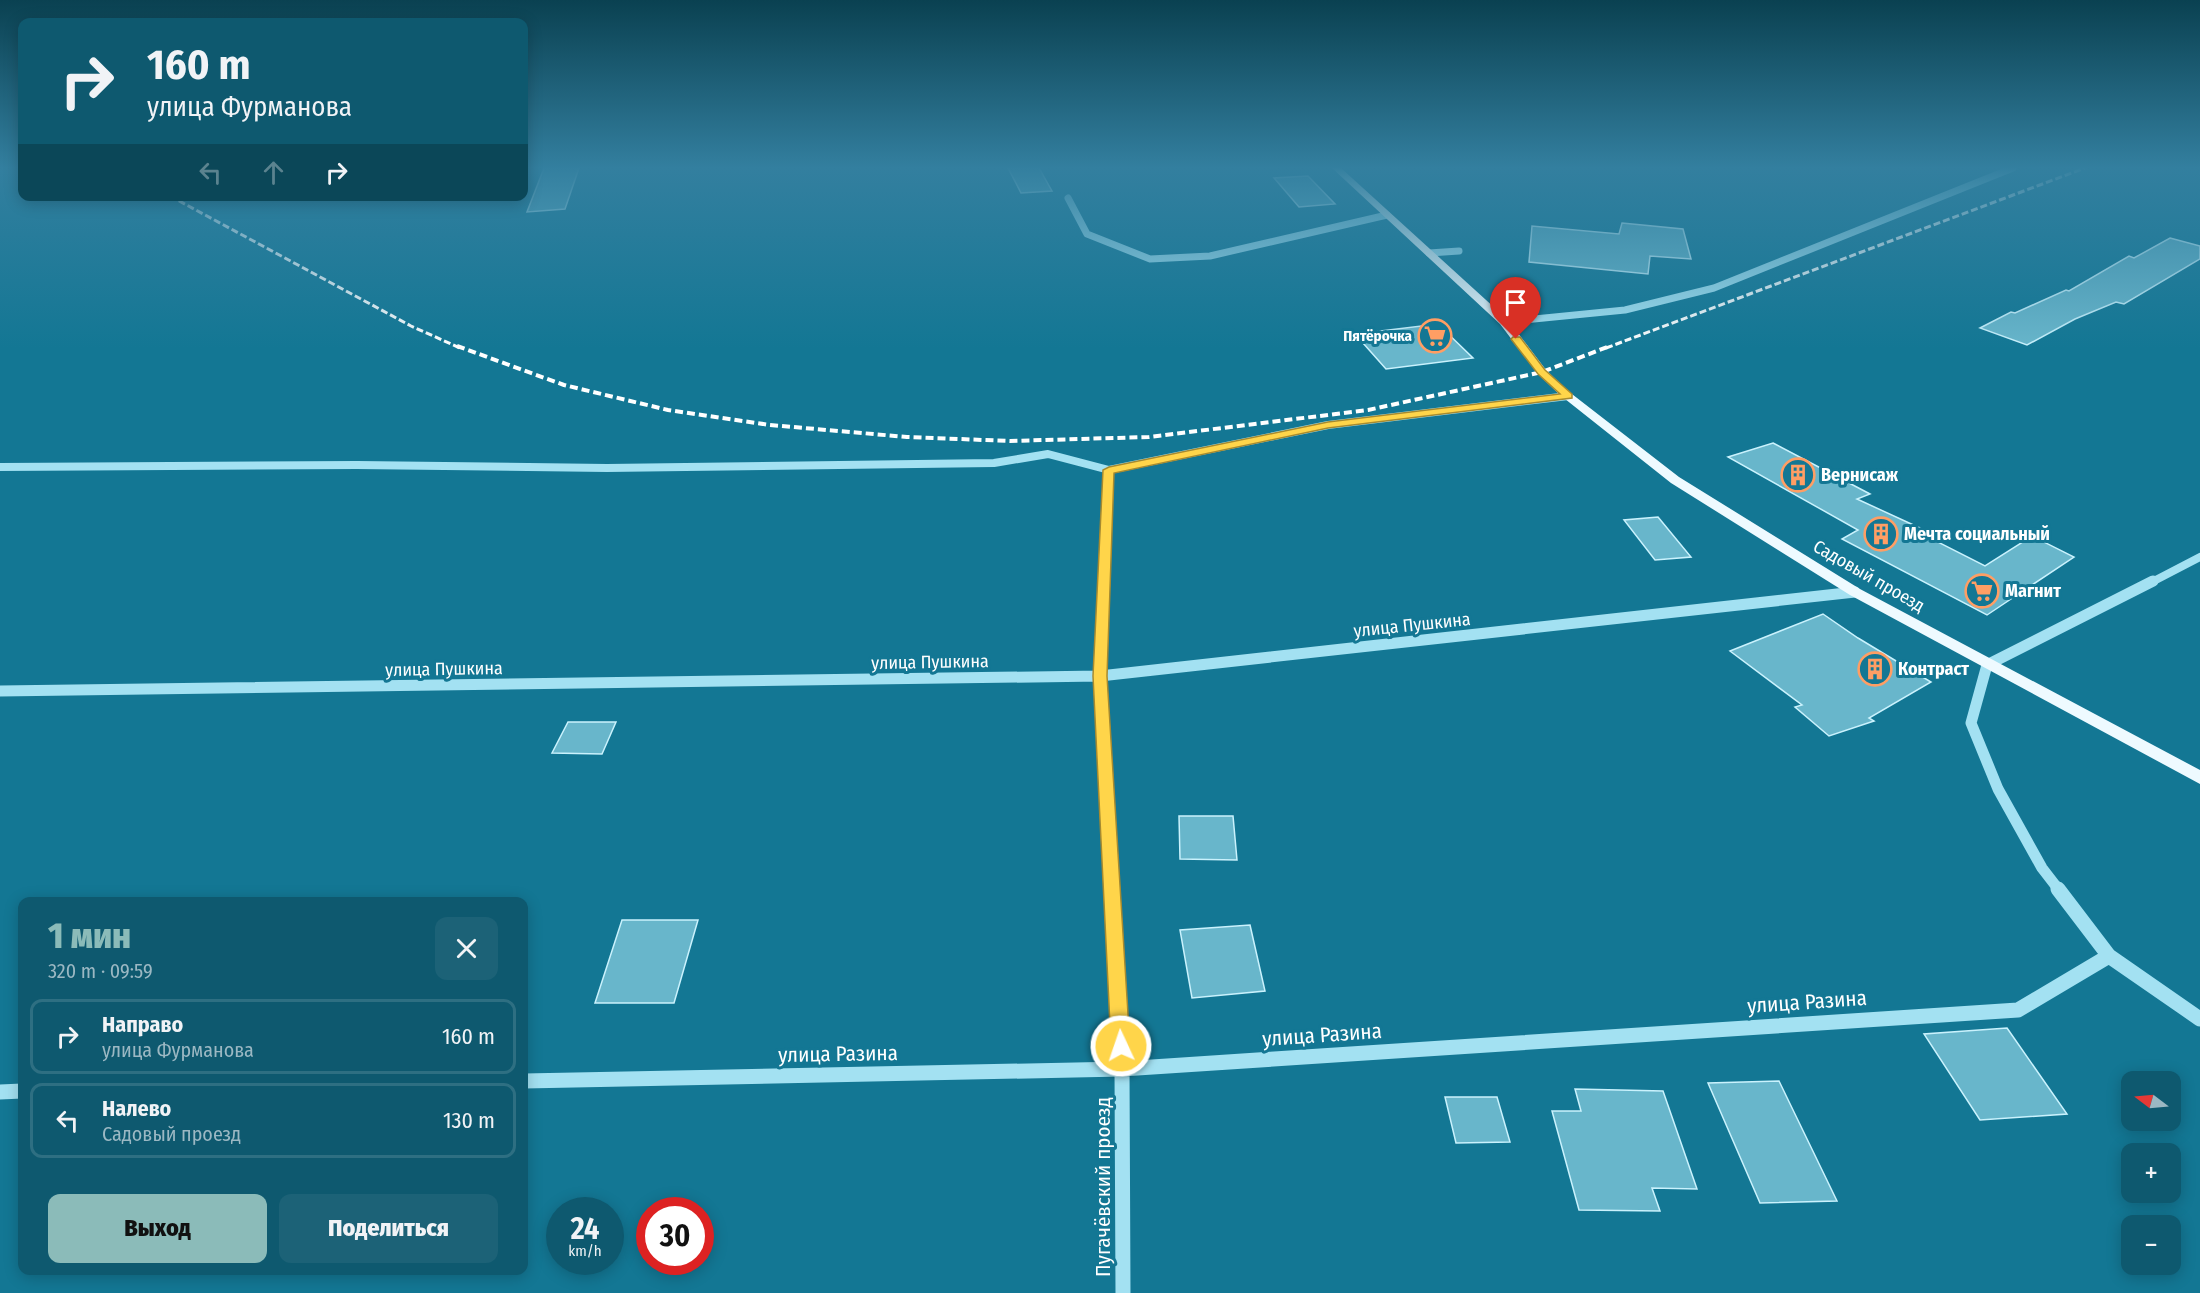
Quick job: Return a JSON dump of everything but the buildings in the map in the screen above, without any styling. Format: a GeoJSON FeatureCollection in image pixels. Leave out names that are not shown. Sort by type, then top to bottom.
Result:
{"type":"FeatureCollection","features":[{"type":"Feature","properties":{"kind":"main road","name":"Садовый проезд"},"geometry":{"type":"LineString","coordinates":[[1402,228],[1504,322],[1542,372],[1568,396],[1675,480],[1855,592],[2200,778]]}},
{"type":"Feature","properties":{"kind":"street"},"geometry":{"type":"LineString","coordinates":[[1084,228],[1087,234],[1150,259],[1210,256],[1329,228]]}},
{"type":"Feature","properties":{"kind":"street"},"geometry":{"type":"LineString","coordinates":[[1504,322],[1625,310],[1714,288],[1863,228]]}},
{"type":"Feature","properties":{"kind":"street"},"geometry":{"type":"LineString","coordinates":[[1429,253],[1459,251]]}},
{"type":"Feature","properties":{"kind":"street"},"geometry":{"type":"LineString","coordinates":[[0,467],[357,465],[607,468],[994,463],[1048,454],[1109,470],[1328,425],[1568,396]]}},
{"type":"Feature","properties":{"kind":"street","name":"Пугачёвский проезд"},"geometry":{"type":"LineString","coordinates":[[1109,470],[1100,676],[1122,1069],[1123,1293]]}},
{"type":"Feature","properties":{"kind":"street"},"geometry":{"type":"LineString","coordinates":[[2200,557],[1987,664],[1971,723],[1998,789],[2042,868],[2109,956],[2200,1019]]}},
{"type":"Feature","properties":{"kind":"street","name":"улица Пушкина"},"geometry":{"type":"LineString","coordinates":[[0,691],[1100,676],[1855,592]]}},
{"type":"Feature","properties":{"kind":"street","name":"улица Разина"},"geometry":{"type":"LineString","coordinates":[[528,1081],[1122,1069],[2018,1010],[2109,956]]}},
{"type":"Feature","properties":{"kind":"street"},"geometry":{"type":"LineString","coordinates":[[0,1092],[18,1091]]}},
{"type":"Feature","properties":{"kind":"railway"},"geometry":{"type":"LineString","coordinates":[[230,228],[411,326],[460,348]]}},
{"type":"Feature","properties":{"kind":"railway"},"geometry":{"type":"LineString","coordinates":[[1606,348],[1924,228]]}},
{"type":"Feature","properties":{"kind":"railway"},"geometry":{"type":"LineString","coordinates":[[457,346],[564,385],[668,410],[770,425],[907,437],[1010,441],[1149,437],[1368,410],[1542,372],[1610,346]]}},
{"type":"Feature","properties":{"kind":"place","name":"Пятёрочка"},"geometry":{"type":"Point","coordinates":[1435,336]}},
{"type":"Feature","properties":{"kind":"place","name":"Вернисаж"},"geometry":{"type":"Point","coordinates":[1798,475]}},
{"type":"Feature","properties":{"kind":"place","name":"Мечта социальный"},"geometry":{"type":"Point","coordinates":[1881,534]}},
{"type":"Feature","properties":{"kind":"place","name":"Магнит"},"geometry":{"type":"Point","coordinates":[1982,591]}},
{"type":"Feature","properties":{"kind":"place","name":"Контраст"},"geometry":{"type":"Point","coordinates":[1875,669]}},
{"type":"Feature","properties":{"kind":"route"},"geometry":{"type":"LineString","coordinates":[[1121,1046],[1100,676],[1109,470],[1328,425],[1568,396],[1542,372],[1516,339]]}}]}
